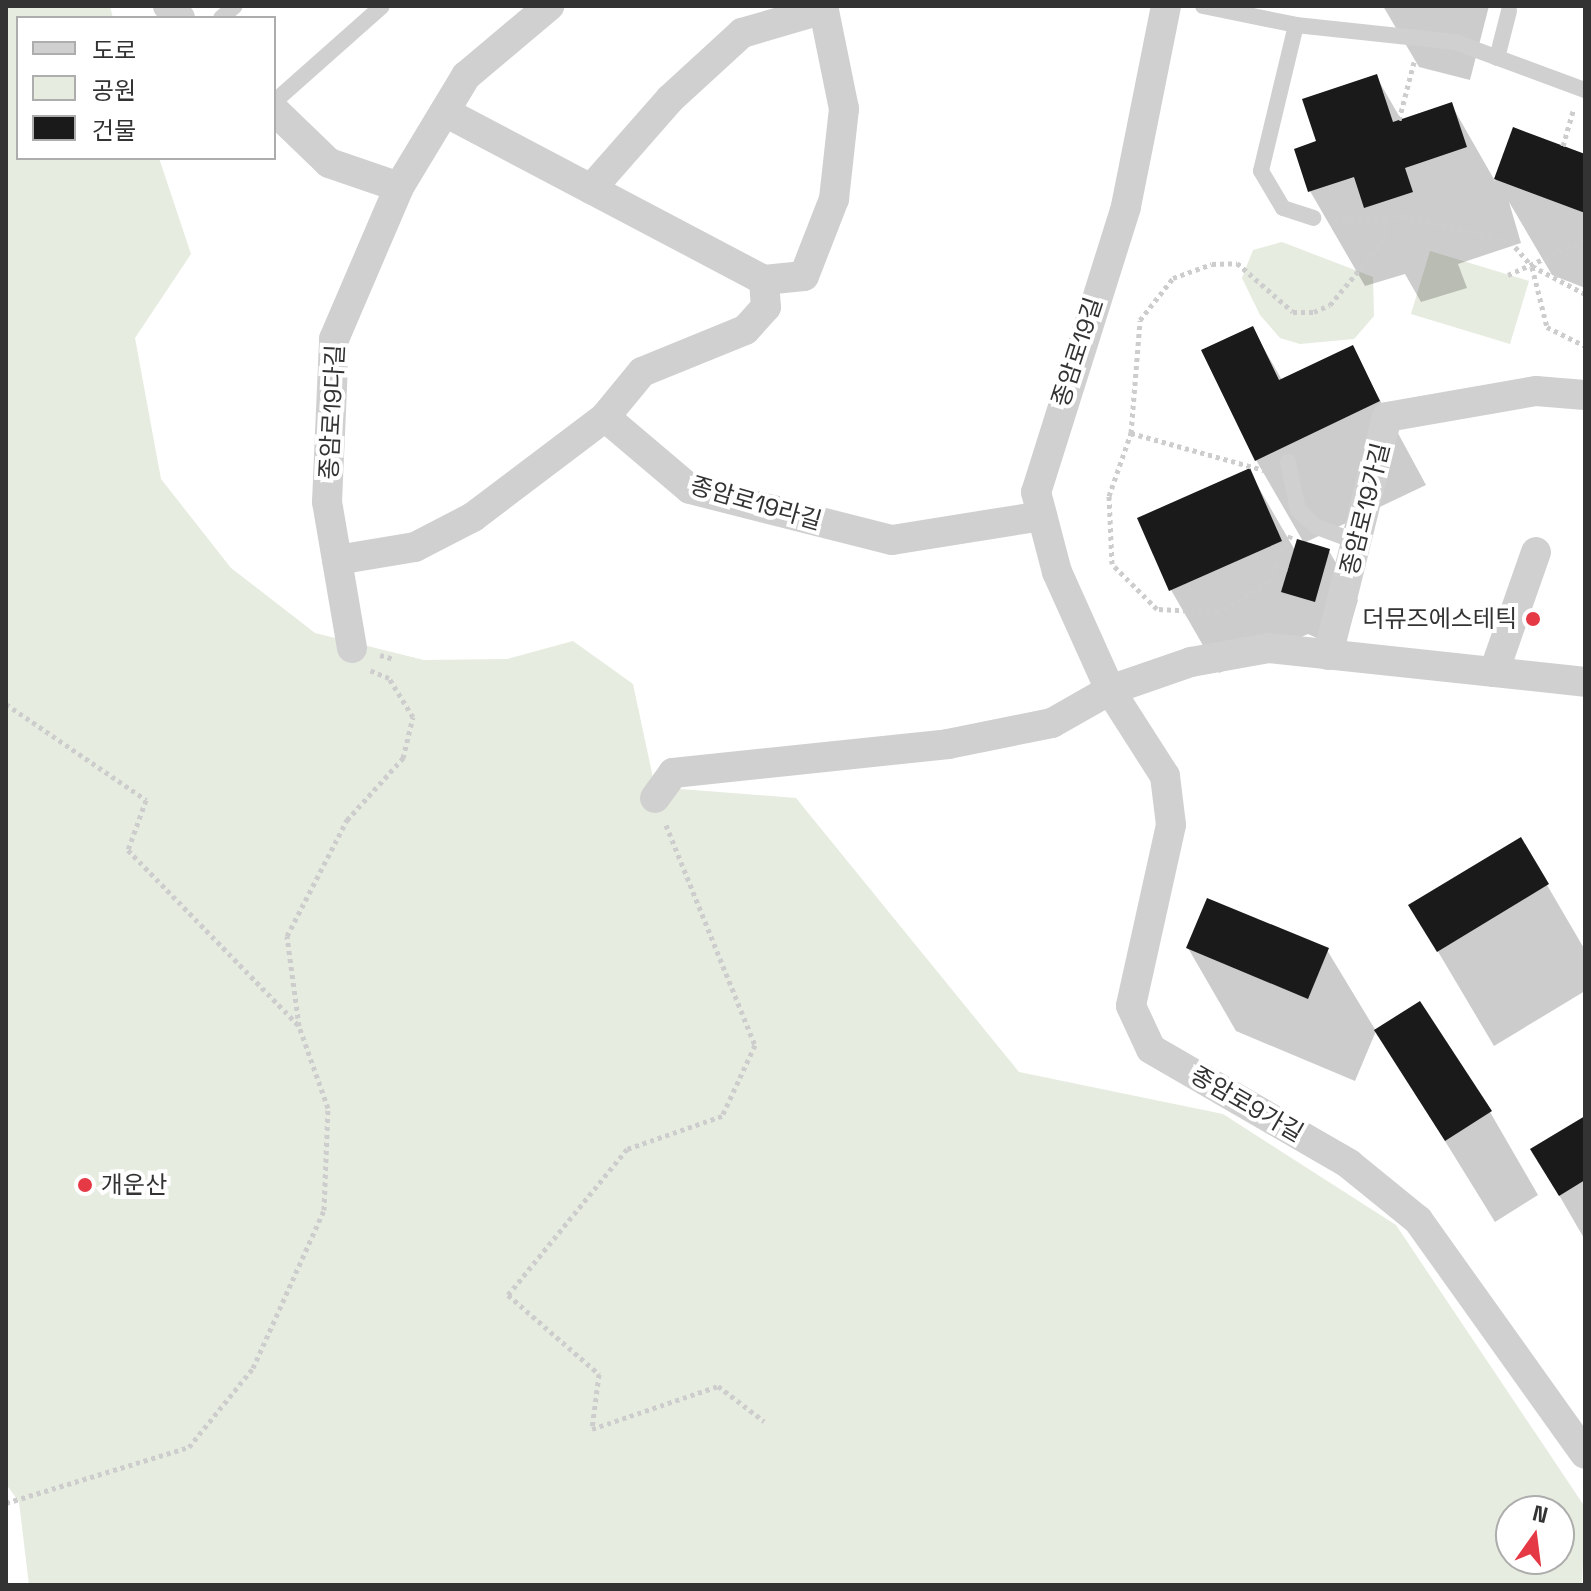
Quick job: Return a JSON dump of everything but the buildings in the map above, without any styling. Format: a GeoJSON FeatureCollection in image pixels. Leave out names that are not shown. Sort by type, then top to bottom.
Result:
{"type":"FeatureCollection","features":[{"type":"Feature","properties":{"kind":"street","name":"종암로19다길"},"geometry":{"type":"LineString","coordinates":[[352,648],[327,502],[334,339],[399,187],[466,76],[549,6]]}},
{"type":"Feature","properties":{"kind":"street","name":"종암로19길"},"geometry":{"type":"LineString","coordinates":[[1110,690],[1057,572],[1036,492],[1126,207],[1166,6]]}},
{"type":"Feature","properties":{"kind":"street"},"geometry":{"type":"LineString","coordinates":[[445,112],[591,189],[764,280],[804,276],[834,199],[844,109],[824,8],[742,33],[670,99],[591,189]]}},
{"type":"Feature","properties":{"kind":"street"},"geometry":{"type":"LineString","coordinates":[[276,112],[329,163],[399,187]]}},
{"type":"Feature","properties":{"kind":"street"},"geometry":{"type":"LineString","coordinates":[[337,560],[415,547],[473,517],[605,417],[642,372],[745,330],[766,307],[764,280]]}},
{"type":"Feature","properties":{"kind":"street","name":"종암로19가길"},"geometry":{"type":"LineString","coordinates":[[1328,655],[1387,417],[1536,391],[1585,395]]}},
{"type":"Feature","properties":{"kind":"street","name":"종암로19라길"},"geometry":{"type":"LineString","coordinates":[[605,417],[690,489],[892,540],[1042,516]]}},
{"type":"Feature","properties":{"kind":"street"},"geometry":{"type":"LineString","coordinates":[[1494,672],[1536,552]]}},
{"type":"Feature","properties":{"kind":"street"},"geometry":{"type":"LineString","coordinates":[[655,798],[673,773],[948,744],[1052,723],[1110,690],[1191,662],[1269,648],[1585,682]]}},
{"type":"Feature","properties":{"kind":"street","name":"종암로9가길"},"geometry":{"type":"LineString","coordinates":[[1110,690],[1165,776],[1171,825],[1131,1006],[1151,1049],[1349,1164],[1418,1220],[1585,1454]]}},
{"type":"Feature","properties":{"kind":"lane"},"geometry":{"type":"LineString","coordinates":[[276,100],[382,6]]}},
{"type":"Feature","properties":{"kind":"lane"},"geometry":{"type":"LineString","coordinates":[[1203,6],[1296,25],[1420,39],[1497,58],[1581,92]]}},
{"type":"Feature","properties":{"kind":"lane"},"geometry":{"type":"LineString","coordinates":[[1497,58],[1509,11]]}},
{"type":"Feature","properties":{"kind":"lane"},"geometry":{"type":"LineString","coordinates":[[1296,25],[1261,171],[1283,208],[1322,220]]}},
{"type":"Feature","properties":{"kind":"lane"},"geometry":{"type":"LineString","coordinates":[[1288,469],[1298,510],[1317,527],[1357,542]]}},
{"type":"Feature","properties":{"kind":"path"},"geometry":{"type":"LineString","coordinates":[[1399,120],[1420,39]]}},
{"type":"Feature","properties":{"kind":"path"},"geometry":{"type":"LineString","coordinates":[[1563,146],[1581,92]]}},
{"type":"Feature","properties":{"kind":"path"},"geometry":{"type":"LineString","coordinates":[[1322,220],[1386,220],[1403,216],[1510,241],[1532,266],[1585,294]]}},
{"type":"Feature","properties":{"kind":"path"},"geometry":{"type":"LineString","coordinates":[[1298,510],[1280,567],[1254,597],[1219,612],[1157,609],[1140,596],[1112,564],[1109,514],[1131,433],[1140,320],[1173,278],[1237,263],[1293,312],[1314,312],[1330,305],[1384,240],[1386,220]]}},
{"type":"Feature","properties":{"kind":"path"},"geometry":{"type":"LineString","coordinates":[[1508,275],[1585,240]]}},
{"type":"Feature","properties":{"kind":"path"},"geometry":{"type":"LineString","coordinates":[[1532,266],[1547,327],[1585,346]]}},
{"type":"Feature","properties":{"kind":"path"},"geometry":{"type":"LineString","coordinates":[[1131,433],[1288,469]]}},
{"type":"Feature","properties":{"kind":"path"},"geometry":{"type":"LineString","coordinates":[[1280,567],[1288,569]]}},
{"type":"Feature","properties":{"kind":"path"},"geometry":{"type":"LineString","coordinates":[[352,648],[394,659]]}},
{"type":"Feature","properties":{"kind":"path"},"geometry":{"type":"LineString","coordinates":[[6,1503],[189,1447],[253,1368],[324,1210],[328,1108],[299,1026],[287,936],[347,820],[403,758],[413,717],[389,678],[362,667],[352,648]]}},
{"type":"Feature","properties":{"kind":"path"},"geometry":{"type":"LineString","coordinates":[[6,704],[146,800],[128,850],[299,1026]]}},
{"type":"Feature","properties":{"kind":"path"},"geometry":{"type":"LineString","coordinates":[[655,798],[755,1045],[722,1116],[627,1149],[508,1295],[599,1374],[592,1429],[718,1386],[764,1421]]}},
{"type":"Feature","properties":{"kind":"green space"},"geometry":{"type":"Polygon","coordinates":[[[6,6],[110,6],[112,16],[16,16],[16,160],[160,160],[191,254],[135,338],[161,479],[231,568],[315,633],[424,660],[507,659],[573,641],[633,684],[655,787],[796,798],[1019,1072],[1223,1114],[1396,1225],[1585,1507],[1582,1585],[29,1585],[19,1502],[6,1484],[6,6]]]}},
{"type":"Feature","properties":{"kind":"green space"},"geometry":{"type":"Polygon","coordinates":[[[1282,242],[1373,277],[1374,316],[1354,339],[1300,344],[1280,338],[1260,315],[1242,278],[1253,250],[1282,242]]]}},
{"type":"Feature","properties":{"kind":"green space"},"geometry":{"type":"Polygon","coordinates":[[[1430,251],[1529,281],[1510,344],[1411,314],[1430,251]]]}},
{"type":"Feature","properties":{"kind":"place","name":"더뮤즈에스테틱"},"geometry":{"type":"Point","coordinates":[1533,619]}},
{"type":"Feature","properties":{"kind":"place","name":"개운산"},"geometry":{"type":"Point","coordinates":[85,1185]}}]}
